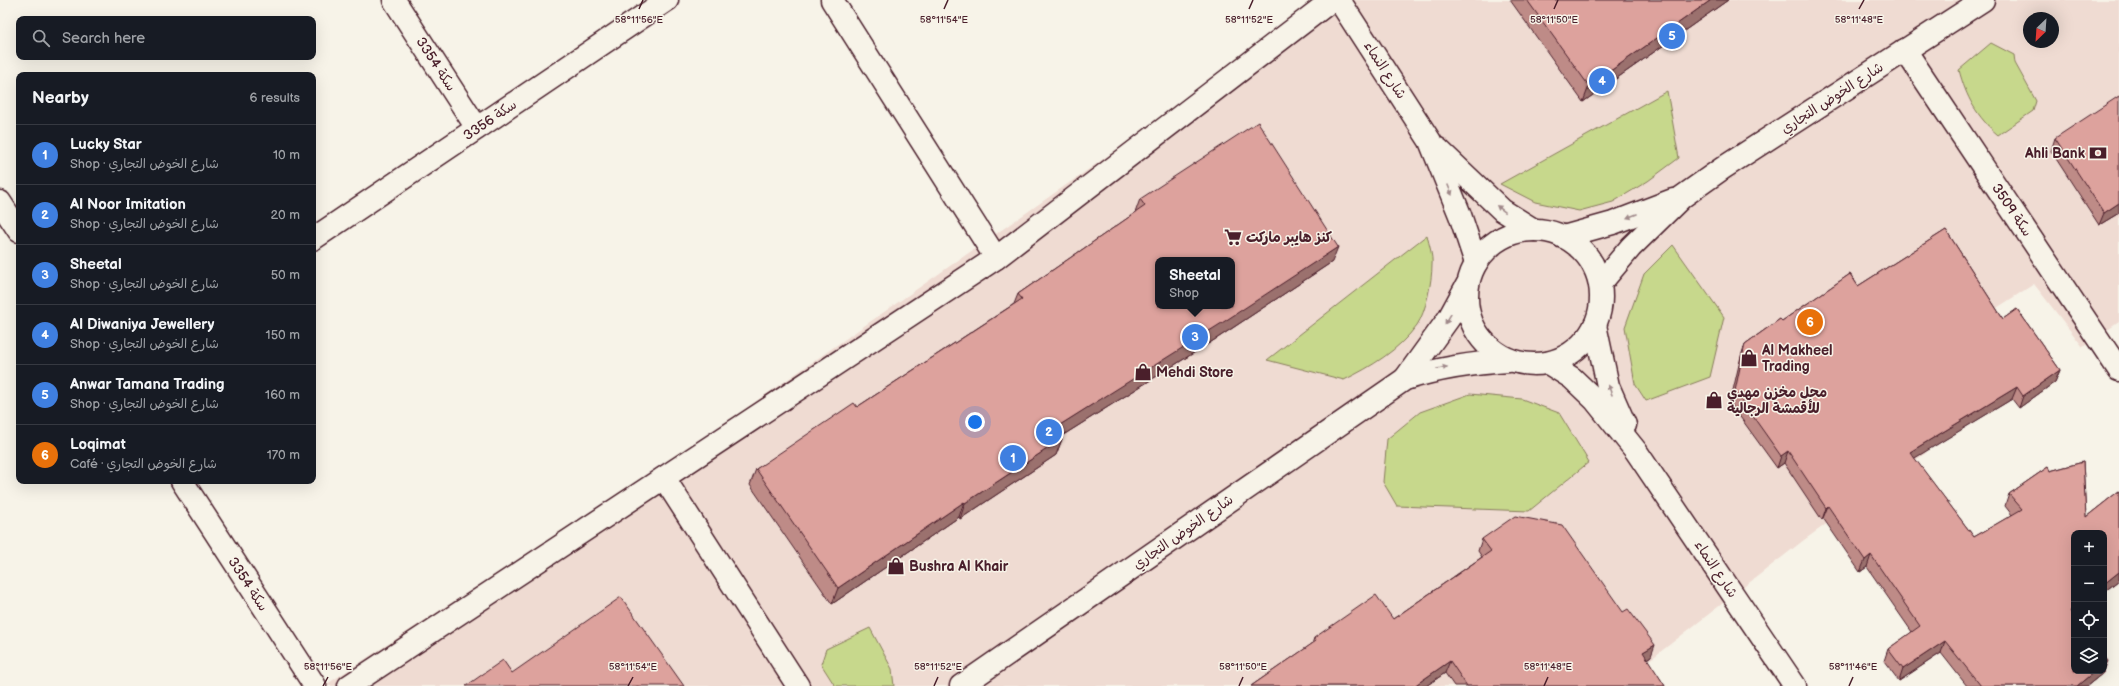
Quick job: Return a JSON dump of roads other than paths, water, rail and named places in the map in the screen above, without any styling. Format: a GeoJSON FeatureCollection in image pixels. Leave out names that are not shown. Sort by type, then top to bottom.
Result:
{"type":"FeatureCollection","features":[{"type":"Feature","properties":{"kind":"street","name":"سكة 3354"},"geometry":{"type":"LineString","coordinates":[[394,0],[477,128]]}},
{"type":"Feature","properties":{"kind":"street","name":"سكة 3356"},"geometry":{"type":"LineString","coordinates":[[316,237],[667,0]]}},
{"type":"Feature","properties":{"kind":"street"},"geometry":{"type":"LineString","coordinates":[[832,0],[996,258]]}},
{"type":"Feature","properties":{"kind":"street"},"geometry":{"type":"LineString","coordinates":[[349,686],[996,258],[1332,0]]}},
{"type":"Feature","properties":{"kind":"street","name":"شارع النماء"},"geometry":{"type":"LineString","coordinates":[[1339,0],[1430,141],[1460,215],[1476,263]]}},
{"type":"Feature","properties":{"kind":"street","name":"شارع الخوض التجاري"},"geometry":{"type":"LineString","coordinates":[[1600,284],[1631,247],[1682,197],[1723,168],[1983,0]]}},
{"type":"Feature","properties":{"kind":"street","name":"سكة 3509"},"geometry":{"type":"LineString","coordinates":[[1905,50],[2119,370]]}},
{"type":"Feature","properties":{"kind":"street","name":"شارع النماء"},"geometry":{"type":"LineString","coordinates":[[1430,141],[1474,186],[1502,210],[1534,230]]}},
{"type":"Feature","properties":{"kind":"street","name":"شارع الخوض التجاري"},"geometry":{"type":"LineString","coordinates":[[1563,237],[1613,223],[1682,197]]}},
{"type":"Feature","properties":{"kind":"street"},"geometry":{"type":"LineString","coordinates":[[0,202],[16,226]]}},
{"type":"Feature","properties":{"kind":"street"},"geometry":{"type":"LineString","coordinates":[[1534,230],[1549,232],[1563,237],[1580,248],[1593,265],[1600,284],[1601,305],[1595,325],[1583,342],[1567,356],[1548,363],[1526,364],[1509,361],[1488,346],[1474,328],[1467,307],[1467,285],[1476,263],[1491,245],[1511,234],[1534,230]]}},
{"type":"Feature","properties":{"kind":"street","name":"شارع الخوض التجاري"},"geometry":{"type":"LineString","coordinates":[[1405,379],[1449,318],[1467,285]]}},
{"type":"Feature","properties":{"kind":"street","name":"شارع النماء"},"geometry":{"type":"LineString","coordinates":[[1595,325],[1608,386],[1636,451]]}},
{"type":"Feature","properties":{"kind":"street","name":"شارع الخوض التجاري"},"geometry":{"type":"LineString","coordinates":[[960,686],[1405,379],[1446,367],[1474,363],[1509,361]]}},
{"type":"Feature","properties":{"kind":"street","name":"شارع النماء"},"geometry":{"type":"LineString","coordinates":[[1548,363],[1572,378],[1595,400],[1636,451],[1795,686]]}},
{"type":"Feature","properties":{"kind":"street"},"geometry":{"type":"LineString","coordinates":[[664,478],[798,686]]}},
{"type":"Feature","properties":{"kind":"street","name":"سكة 3354"},"geometry":{"type":"LineString","coordinates":[[184,484],[315,686]]}},
{"type":"Feature","properties":{"kind":"place","name":"Anwar Tamana Trading"},"geometry":{"type":"Point","coordinates":[1672,36]}},
{"type":"Feature","properties":{"kind":"place","name":"Al Diwaniya Jewellery"},"geometry":{"type":"Point","coordinates":[1602,81]}},
{"type":"Feature","properties":{"kind":"place","name":"Ahli Bank"},"geometry":{"type":"Point","coordinates":[2098,153]}},
{"type":"Feature","properties":{"kind":"place","name":"كنز هايبر ماركت"},"geometry":{"type":"Point","coordinates":[1233,237]}},
{"type":"Feature","properties":{"kind":"place","name":"Loqimat"},"geometry":{"type":"Point","coordinates":[1810,322]}},
{"type":"Feature","properties":{"kind":"place","name":"Sheetal"},"geometry":{"type":"Point","coordinates":[1195,337]}},
{"type":"Feature","properties":{"kind":"place","name":"Al Makheel Trading"},"geometry":{"type":"Point","coordinates":[1749,358]}},
{"type":"Feature","properties":{"kind":"place","name":"Mehdi Store"},"geometry":{"type":"Point","coordinates":[1143,372]}},
{"type":"Feature","properties":{"kind":"place","name":"محل مخزن مهدي للأقمشة الرجالية"},"geometry":{"type":"Point","coordinates":[1714,400]}},
{"type":"Feature","properties":{"kind":"place","name":"Al Noor Imitation"},"geometry":{"type":"Point","coordinates":[1049,432]}},
{"type":"Feature","properties":{"kind":"place","name":"Lucky Star"},"geometry":{"type":"Point","coordinates":[1013,458]}},
{"type":"Feature","properties":{"kind":"place","name":"Bushra Al Khair"},"geometry":{"type":"Point","coordinates":[896,566]}}]}
